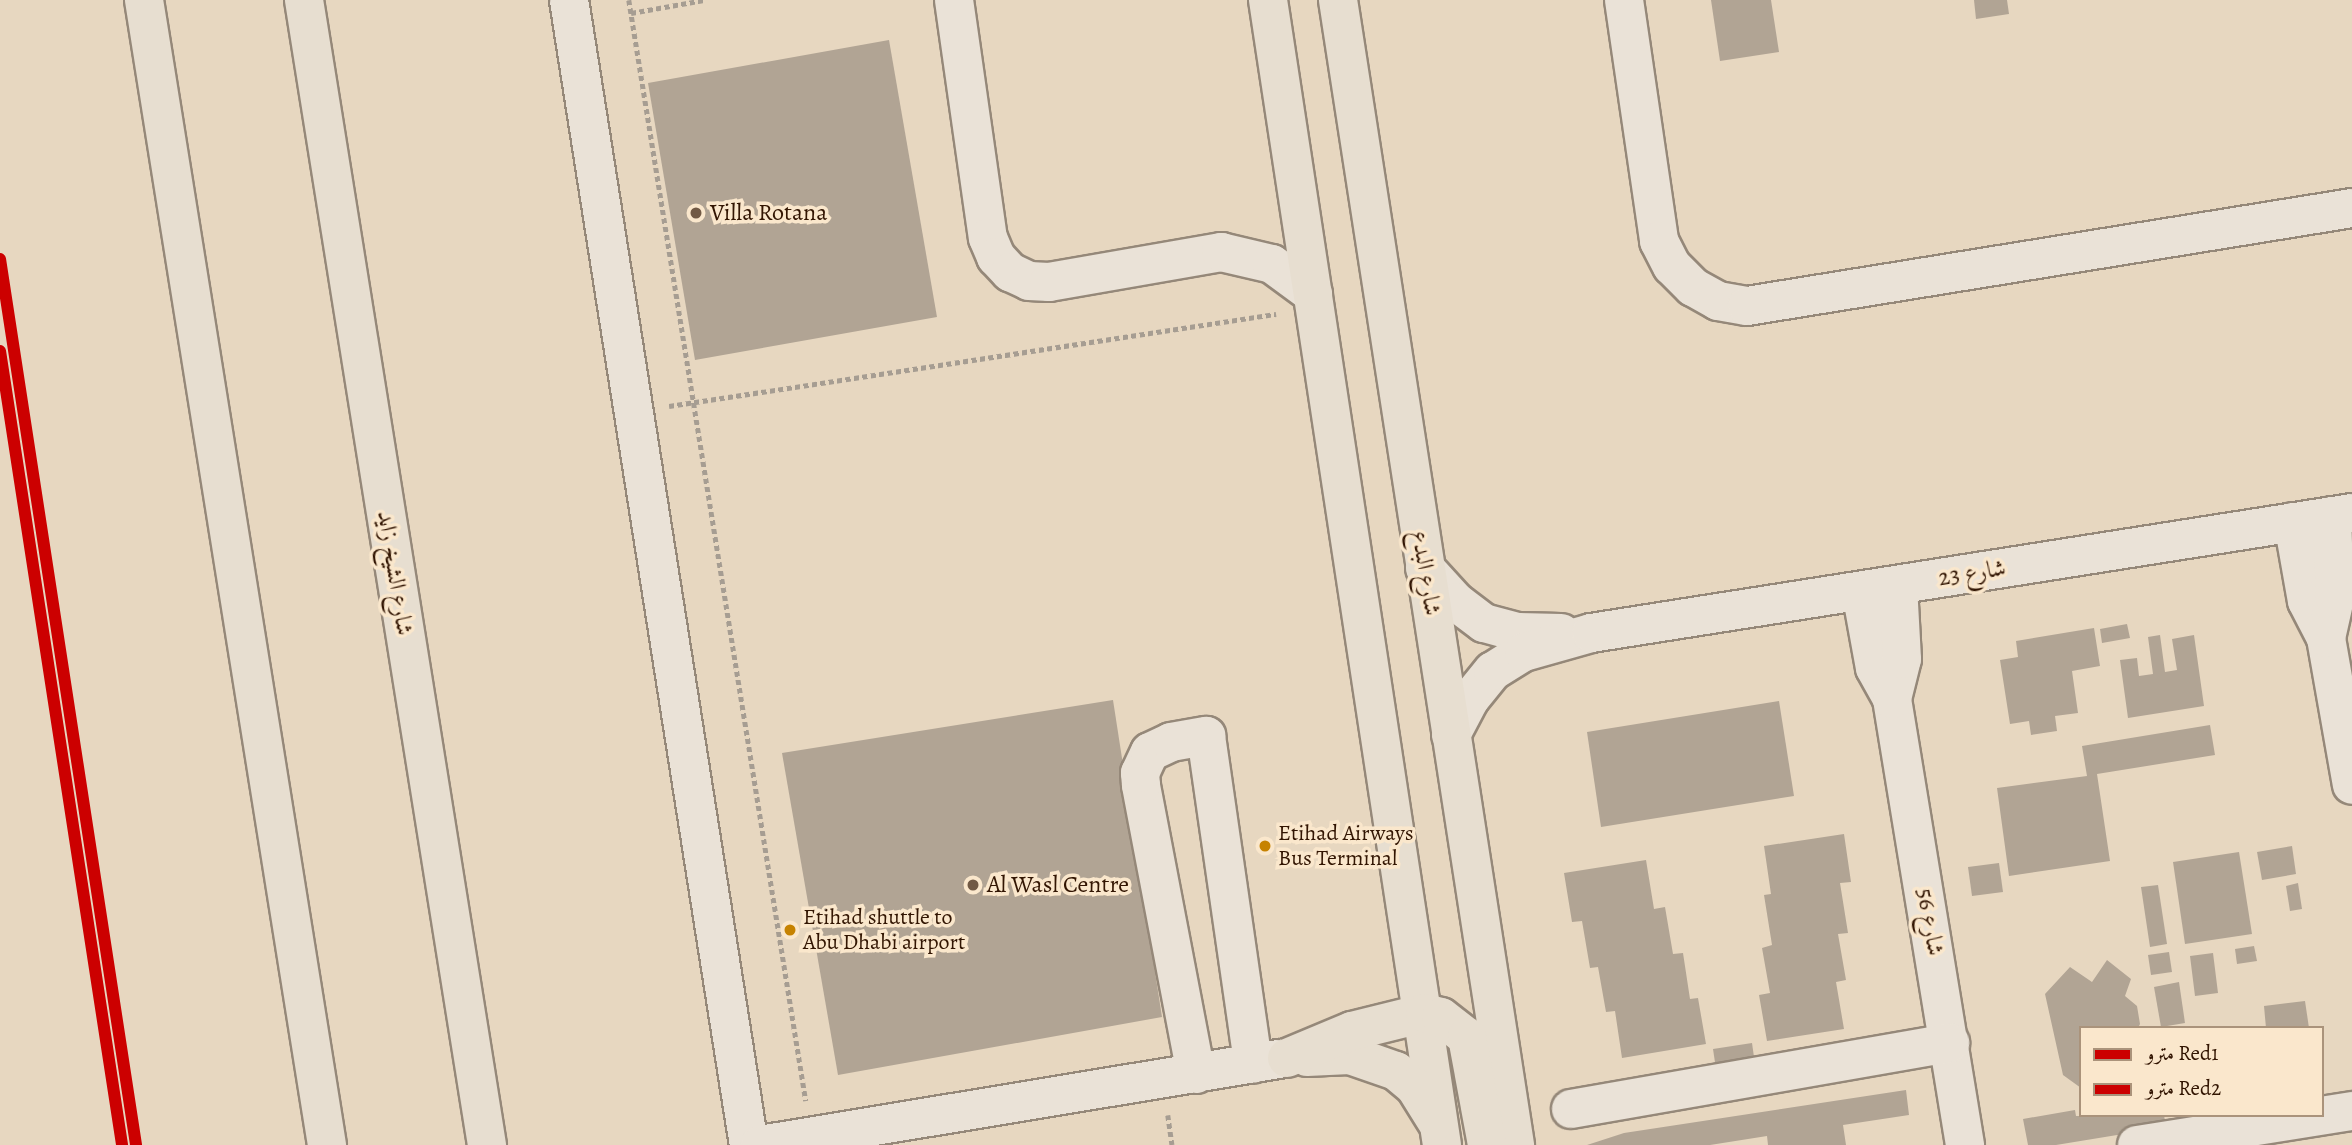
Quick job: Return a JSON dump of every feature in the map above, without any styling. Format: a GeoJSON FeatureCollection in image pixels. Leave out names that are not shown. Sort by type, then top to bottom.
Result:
{"type":"FeatureCollection","features":[{"type":"Feature","properties":{"kind":"main road"},"geometry":{"type":"LineString","coordinates":[[144,0],[327,1145]]}},
{"type":"Feature","properties":{"kind":"main road","name":"شارع الشيخ زايد"},"geometry":{"type":"LineString","coordinates":[[304,0],[487,1145]]}},
{"type":"Feature","properties":{"kind":"main road"},"geometry":{"type":"LineString","coordinates":[[1268,0],[1425,1013],[1441,1137]]}},
{"type":"Feature","properties":{"kind":"main road","name":"شارع البدع"},"geometry":{"type":"LineString","coordinates":[[1338,0],[1515,1145]]}},
{"type":"Feature","properties":{"kind":"main road"},"geometry":{"type":"LineString","coordinates":[[1270,1061],[1352,1031],[1425,1013],[1451,1021],[1467,1037],[1487,1145]]}},
{"type":"Feature","properties":{"kind":"main road"},"geometry":{"type":"LineString","coordinates":[[1270,1061],[1350,1055],[1374,1060],[1415,1087],[1441,1137]]}},
{"type":"Feature","properties":{"kind":"street"},"geometry":{"type":"LineString","coordinates":[[569,0],[749,1145]]}},
{"type":"Feature","properties":{"kind":"street"},"geometry":{"type":"LineString","coordinates":[[954,0],[988,238],[996,257],[1010,272],[1029,281],[1049,282],[1221,252],[1272,264],[1314,301]]}},
{"type":"Feature","properties":{"kind":"street"},"geometry":{"type":"LineString","coordinates":[[1624,0],[1659,241],[1672,266],[1693,287],[1718,300],[1746,306],[2352,208]]}},
{"type":"Feature","properties":{"kind":"street"},"geometry":{"type":"LineString","coordinates":[[2326,638],[2335,598],[2342,515]]}},
{"type":"Feature","properties":{"kind":"street","name":"شارع 23"},"geometry":{"type":"LineString","coordinates":[[1451,734],[1480,683],[1508,660],[1591,634],[2342,515]]}},
{"type":"Feature","properties":{"kind":"street"},"geometry":{"type":"LineString","coordinates":[[2293,522],[2307,601],[2326,638],[2352,785]]}},
{"type":"Feature","properties":{"kind":"street","name":"شارع 23"},"geometry":{"type":"LineString","coordinates":[[1426,568],[1455,602],[1484,623],[1518,632],[1591,634]]}},
{"type":"Feature","properties":{"kind":"street","name":"شارع 56"},"geometry":{"type":"LineString","coordinates":[[1892,699],[1902,659],[1898,585]]}},
{"type":"Feature","properties":{"kind":"street","name":"شارع 56"},"geometry":{"type":"LineString","coordinates":[[1861,591],[1875,668],[1892,699],[1965,1145]]}},
{"type":"Feature","properties":{"kind":"street"},"geometry":{"type":"LineString","coordinates":[[760,1145],[812,1138],[1196,1074],[1270,1061],[1206,736],[1171,742],[1150,752],[1140,774],[1196,1074]]}},
{"type":"Feature","properties":{"kind":"street"},"geometry":{"type":"LineString","coordinates":[[1571,1109],[1950,1043]]}},
{"type":"Feature","properties":{"kind":"street"},"geometry":{"type":"LineString","coordinates":[[2324,1115],[2352,1111]]}},
{"type":"Feature","properties":{"kind":"street"},"geometry":{"type":"LineString","coordinates":[[2137,1145],[2314,1117]]}},
{"type":"Feature","properties":{"kind":"path"},"geometry":{"type":"LineString","coordinates":[[629,0],[812,1138]]}},
{"type":"Feature","properties":{"kind":"path"},"geometry":{"type":"LineString","coordinates":[[631,13],[704,0]]}},
{"type":"Feature","properties":{"kind":"path"},"geometry":{"type":"LineString","coordinates":[[635,415],[693,400],[1314,301]]}},
{"type":"Feature","properties":{"kind":"building"},"geometry":{"type":"Polygon","coordinates":[[[1711,0],[1771,0],[1779,52],[1720,61],[1711,0]]]}},
{"type":"Feature","properties":{"kind":"building"},"geometry":{"type":"Polygon","coordinates":[[[1974,0],[2007,0],[2009,14],[1976,19],[1974,0]]]}},
{"type":"Feature","properties":{"kind":"building","name":"Villa Rotana"},"geometry":{"type":"Polygon","coordinates":[[[889,40],[937,317],[695,360],[648,83],[889,40]]]}},
{"type":"Feature","properties":{"kind":"building"},"geometry":{"type":"Polygon","coordinates":[[[2127,624],[2130,638],[2102,643],[2100,629],[2127,624]]]}},
{"type":"Feature","properties":{"kind":"building"},"geometry":{"type":"Polygon","coordinates":[[[2094,628],[2100,666],[2072,671],[2078,713],[2055,716],[2057,731],[2031,735],[2029,721],[2010,724],[2000,660],[2018,657],[2016,641],[2094,628]]]}},
{"type":"Feature","properties":{"kind":"building"},"geometry":{"type":"Polygon","coordinates":[[[2160,635],[2165,672],[2177,670],[2172,639],[2194,635],[2204,706],[2128,718],[2120,660],[2137,658],[2139,676],[2153,674],[2148,637],[2160,635]]]}},
{"type":"Feature","properties":{"kind":"building","name":"Al Wasl Centre"},"geometry":{"type":"Polygon","coordinates":[[[1113,700],[1162,1017],[838,1075],[782,753],[1113,700]]]}},
{"type":"Feature","properties":{"kind":"building"},"geometry":{"type":"Polygon","coordinates":[[[1779,701],[1794,796],[1601,827],[1587,732],[1779,701]]]}},
{"type":"Feature","properties":{"kind":"building"},"geometry":{"type":"Polygon","coordinates":[[[2210,725],[2215,755],[2097,774],[2110,861],[2009,876],[1997,788],[2087,776],[2082,746],[2210,725]]]}},
{"type":"Feature","properties":{"kind":"building"},"geometry":{"type":"Polygon","coordinates":[[[1844,834],[1851,882],[1840,883],[1848,933],[1838,934],[1846,980],[1836,982],[1844,1029],[1767,1041],[1759,995],[1770,993],[1762,948],[1772,945],[1764,895],[1771,894],[1764,846],[1844,834]]]}},
{"type":"Feature","properties":{"kind":"building"},"geometry":{"type":"Polygon","coordinates":[[[2292,846],[2296,874],[2262,880],[2257,852],[2292,846]]]}},
{"type":"Feature","properties":{"kind":"building"},"geometry":{"type":"Polygon","coordinates":[[[2239,852],[2252,934],[2185,944],[2173,862],[2239,852]]]}},
{"type":"Feature","properties":{"kind":"building"},"geometry":{"type":"Polygon","coordinates":[[[1646,860],[1654,909],[1665,907],[1673,954],[1683,953],[1690,999],[1698,998],[1706,1044],[1622,1058],[1615,1011],[1606,1012],[1598,967],[1590,968],[1582,921],[1572,922],[1564,873],[1646,860]]]}},
{"type":"Feature","properties":{"kind":"building"},"geometry":{"type":"Polygon","coordinates":[[[1999,863],[2003,892],[1972,896],[1968,867],[1999,863]]]}},
{"type":"Feature","properties":{"kind":"building"},"geometry":{"type":"Polygon","coordinates":[[[2298,883],[2302,909],[2290,911],[2286,886],[2298,883]]]}},
{"type":"Feature","properties":{"kind":"building"},"geometry":{"type":"Polygon","coordinates":[[[2158,885],[2167,944],[2150,947],[2141,887],[2158,885]]]}},
{"type":"Feature","properties":{"kind":"building"},"geometry":{"type":"Polygon","coordinates":[[[2254,946],[2257,961],[2237,964],[2235,949],[2254,946]]]}},
{"type":"Feature","properties":{"kind":"building"},"geometry":{"type":"Polygon","coordinates":[[[2169,952],[2172,972],[2151,975],[2148,955],[2169,952]]]}},
{"type":"Feature","properties":{"kind":"building"},"geometry":{"type":"Polygon","coordinates":[[[2213,953],[2218,993],[2195,996],[2190,956],[2213,953]]]}},
{"type":"Feature","properties":{"kind":"building"},"geometry":{"type":"Polygon","coordinates":[[[2107,960],[2131,979],[2125,996],[2137,1006],[2140,1024],[2079,1026],[2079,1087],[2063,1075],[2045,994],[2070,967],[2092,982],[2107,960]]]}},
{"type":"Feature","properties":{"kind":"building"},"geometry":{"type":"Polygon","coordinates":[[[2179,982],[2185,1023],[2161,1026],[2154,987],[2179,982]]]}},
{"type":"Feature","properties":{"kind":"building"},"geometry":{"type":"Polygon","coordinates":[[[2305,1001],[2309,1026],[2266,1026],[2264,1006],[2305,1001]]]}},
{"type":"Feature","properties":{"kind":"building"},"geometry":{"type":"Polygon","coordinates":[[[1752,1043],[1755,1064],[1716,1069],[1713,1049],[1752,1043]]]}},
{"type":"Feature","properties":{"kind":"building"},"geometry":{"type":"Polygon","coordinates":[[[1906,1090],[1909,1115],[1843,1125],[1846,1145],[1768,1145],[1767,1136],[1710,1145],[1587,1145],[1624,1133],[1906,1090]]]}},
{"type":"Feature","properties":{"kind":"building"},"geometry":{"type":"Polygon","coordinates":[[[2075,1110],[2076,1116],[2079,1117],[2164,1117],[2166,1127],[2056,1145],[2028,1145],[2023,1119],[2075,1110]]]}},
{"type":"Feature","properties":{"kind":"metro line","name":"Red1"},"geometry":{"type":"LineString","coordinates":[[0,259],[136,1145]]}},
{"type":"Feature","properties":{"kind":"metro line","name":"Red2"},"geometry":{"type":"LineString","coordinates":[[0,351],[122,1145]]}},
{"type":"Feature","properties":{"kind":"place","name":"Villa Rotana"},"geometry":{"type":"Point","coordinates":[696,213]}},
{"type":"Feature","properties":{"kind":"place","name":"Etihad Airways Bus Terminal"},"geometry":{"type":"Point","coordinates":[1265,846]}},
{"type":"Feature","properties":{"kind":"place","name":"Al Wasl Centre"},"geometry":{"type":"Point","coordinates":[973,885]}},
{"type":"Feature","properties":{"kind":"place","name":"Etihad shuttle to Abu Dhabi airport"},"geometry":{"type":"Point","coordinates":[790,930]}}]}
